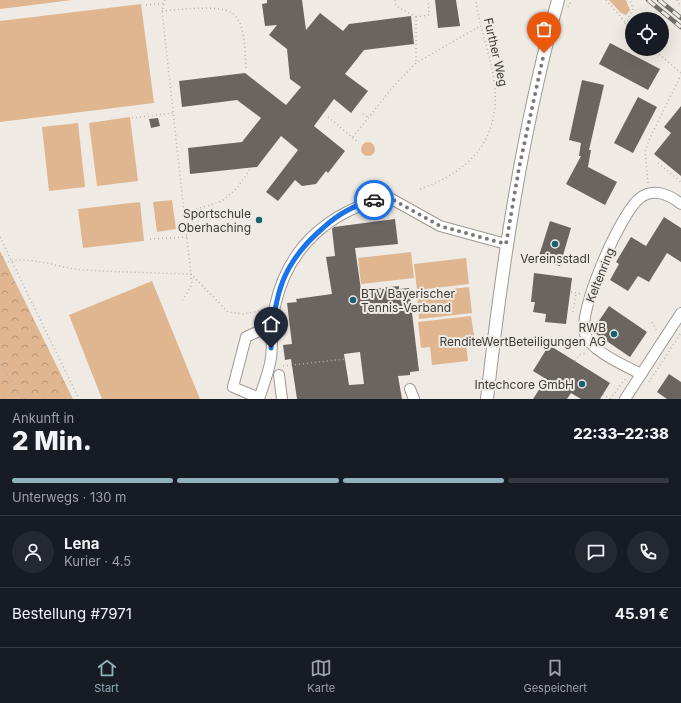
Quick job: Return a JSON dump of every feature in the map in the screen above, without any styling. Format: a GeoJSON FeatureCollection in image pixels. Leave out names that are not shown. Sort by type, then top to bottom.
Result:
{"type":"FeatureCollection","features":[{"type":"Feature","properties":{"kind":"main road"},"geometry":{"type":"LineString","coordinates":[[487,399],[506,244],[530,116],[558,0]]}},
{"type":"Feature","properties":{"kind":"street"},"geometry":{"type":"LineString","coordinates":[[650,193],[662,193],[681,204]]}},
{"type":"Feature","properties":{"kind":"street","name":"Keltenring"},"geometry":{"type":"LineString","coordinates":[[636,372],[596,349],[585,334],[584,319],[590,295],[605,258],[626,217],[639,199],[650,193]]}},
{"type":"Feature","properties":{"kind":"street"},"geometry":{"type":"LineString","coordinates":[[272,324],[246,337],[233,387],[259,399],[270,359],[272,324],[280,286],[300,250],[325,226],[343,212],[366,202],[388,197],[440,226],[506,244]]}},
{"type":"Feature","properties":{"kind":"street"},"geometry":{"type":"LineString","coordinates":[[626,399],[636,372],[681,312]]}},
{"type":"Feature","properties":{"kind":"street"},"geometry":{"type":"LineString","coordinates":[[279,375],[282,399]]}},
{"type":"Feature","properties":{"kind":"street"},"geometry":{"type":"LineString","coordinates":[[410,389],[414,399]]}},
{"type":"Feature","properties":{"kind":"path"},"geometry":{"type":"LineString","coordinates":[[395,0],[396,6],[416,17],[429,15],[428,0]]}},
{"type":"Feature","properties":{"kind":"path","name":"Further Weg"},"geometry":{"type":"LineString","coordinates":[[420,189],[455,174],[474,156],[486,140],[493,121],[496,100],[494,78],[480,26],[477,0]]}},
{"type":"Feature","properties":{"kind":"path"},"geometry":{"type":"LineString","coordinates":[[606,0],[625,24]]}},
{"type":"Feature","properties":{"kind":"path"},"geometry":{"type":"LineString","coordinates":[[630,0],[633,6],[631,12]]}},
{"type":"Feature","properties":{"kind":"path"},"geometry":{"type":"LineString","coordinates":[[677,0],[681,7]]}},
{"type":"Feature","properties":{"kind":"path"},"geometry":{"type":"LineString","coordinates":[[146,5],[165,1],[162,11],[192,284],[183,300]]}},
{"type":"Feature","properties":{"kind":"path"},"geometry":{"type":"LineString","coordinates":[[162,11],[221,9],[233,13],[239,22],[244,36],[246,69]]}},
{"type":"Feature","properties":{"kind":"path"},"geometry":{"type":"LineString","coordinates":[[416,17],[416,63]]}},
{"type":"Feature","properties":{"kind":"path"},"geometry":{"type":"LineString","coordinates":[[353,137],[392,88],[416,63],[480,26]]}},
{"type":"Feature","properties":{"kind":"path"},"geometry":{"type":"LineString","coordinates":[[650,193],[645,152],[649,140],[681,74],[661,56]]}},
{"type":"Feature","properties":{"kind":"path"},"geometry":{"type":"LineString","coordinates":[[132,118],[173,113]]}},
{"type":"Feature","properties":{"kind":"path"},"geometry":{"type":"LineString","coordinates":[[363,114],[369,118]]}},
{"type":"Feature","properties":{"kind":"path"},"geometry":{"type":"LineString","coordinates":[[328,117],[359,143]]}},
{"type":"Feature","properties":{"kind":"path"},"geometry":{"type":"LineString","coordinates":[[658,163],[681,182]]}},
{"type":"Feature","properties":{"kind":"path"},"geometry":{"type":"LineString","coordinates":[[184,213],[222,201],[238,187],[250,170]]}},
{"type":"Feature","properties":{"kind":"path"},"geometry":{"type":"LineString","coordinates":[[150,239],[187,236]]}},
{"type":"Feature","properties":{"kind":"path"},"geometry":{"type":"LineString","coordinates":[[0,237],[79,399]]}},
{"type":"Feature","properties":{"kind":"path"},"geometry":{"type":"LineString","coordinates":[[0,264],[12,259],[46,262],[82,270],[191,274],[228,312],[244,314],[275,306]]}},
{"type":"Feature","properties":{"kind":"path"},"geometry":{"type":"LineString","coordinates":[[573,312],[576,293]]}},
{"type":"Feature","properties":{"kind":"path"},"geometry":{"type":"LineString","coordinates":[[648,383],[681,333]]}},
{"type":"Feature","properties":{"kind":"path"},"geometry":{"type":"LineString","coordinates":[[574,361],[579,355],[596,349]]}},
{"type":"Feature","properties":{"kind":"path"},"geometry":{"type":"LineString","coordinates":[[292,365],[345,359]]}},
{"type":"Feature","properties":{"kind":"path"},"geometry":{"type":"LineString","coordinates":[[0,364],[23,399]]}},
{"type":"Feature","properties":{"kind":"path"},"geometry":{"type":"LineString","coordinates":[[603,394],[610,399],[636,372]]}},
{"type":"Feature","properties":{"kind":"green space"},"geometry":{"type":"Polygon","coordinates":[[[0,0],[72,0],[0,9],[0,0]]]}},
{"type":"Feature","properties":{"kind":"green space"},"geometry":{"type":"Polygon","coordinates":[[[609,0],[626,0],[630,10],[628,12],[625,12],[625,15],[621,13],[609,0]]]}},
{"type":"Feature","properties":{"kind":"green space"},"geometry":{"type":"Polygon","coordinates":[[[141,4],[154,103],[0,122],[0,21],[141,4]]]}},
{"type":"Feature","properties":{"kind":"green space"},"geometry":{"type":"Polygon","coordinates":[[[130,117],[138,181],[97,186],[89,123],[130,117]]]}},
{"type":"Feature","properties":{"kind":"green space"},"geometry":{"type":"Polygon","coordinates":[[[78,123],[85,187],[49,191],[42,127],[78,123]]]}},
{"type":"Feature","properties":{"kind":"green space"},"geometry":{"type":"Polygon","coordinates":[[[368,142],[373,144],[375,149],[373,154],[368,156],[363,154],[361,149],[363,144],[368,142]]]}},
{"type":"Feature","properties":{"kind":"green space"},"geometry":{"type":"Polygon","coordinates":[[[172,200],[176,229],[157,232],[153,202],[172,200]]]}},
{"type":"Feature","properties":{"kind":"green space"},"geometry":{"type":"Polygon","coordinates":[[[140,202],[144,241],[83,248],[78,209],[140,202]]]}},
{"type":"Feature","properties":{"kind":"green space"},"geometry":{"type":"Polygon","coordinates":[[[0,251],[73,399],[0,399],[0,251]]]}},
{"type":"Feature","properties":{"kind":"green space"},"geometry":{"type":"Polygon","coordinates":[[[411,252],[414,278],[361,284],[358,258],[411,252]]]}},
{"type":"Feature","properties":{"kind":"green space"},"geometry":{"type":"Polygon","coordinates":[[[466,258],[469,284],[417,290],[414,264],[466,258]]]}},
{"type":"Feature","properties":{"kind":"green space"},"geometry":{"type":"Polygon","coordinates":[[[152,281],[200,399],[102,399],[69,315],[152,281]]]}},
{"type":"Feature","properties":{"kind":"green space"},"geometry":{"type":"Polygon","coordinates":[[[469,287],[472,313],[419,319],[417,293],[469,287]]]}},
{"type":"Feature","properties":{"kind":"green space"},"geometry":{"type":"Polygon","coordinates":[[[471,316],[475,342],[466,343],[468,361],[432,365],[430,347],[421,348],[418,322],[471,316]]]}},
{"type":"Feature","properties":{"kind":"building"},"geometry":{"type":"Polygon","coordinates":[[[267,0],[302,0],[306,30],[320,13],[343,31],[349,24],[411,16],[414,44],[364,50],[345,74],[368,91],[351,113],[334,99],[314,126],[345,151],[328,173],[326,171],[316,184],[302,186],[295,180],[278,201],[266,192],[298,150],[281,136],[257,167],[190,174],[188,148],[242,142],[261,118],[237,100],[182,107],[179,81],[245,73],[286,105],[301,87],[290,79],[287,49],[269,35],[277,25],[265,26],[262,4],[267,3],[267,0]]]}},
{"type":"Feature","properties":{"kind":"building"},"geometry":{"type":"Polygon","coordinates":[[[435,0],[456,0],[460,26],[438,28],[435,0]]]}},
{"type":"Feature","properties":{"kind":"building"},"geometry":{"type":"Polygon","coordinates":[[[610,43],[625,51],[625,56],[635,56],[660,69],[648,90],[599,64],[610,43]]]}},
{"type":"Feature","properties":{"kind":"building"},"geometry":{"type":"Polygon","coordinates":[[[582,80],[604,85],[589,150],[591,150],[588,167],[617,182],[605,205],[566,184],[581,156],[579,156],[581,143],[569,140],[582,80]]]}},
{"type":"Feature","properties":{"kind":"building"},"geometry":{"type":"Polygon","coordinates":[[[638,97],[657,107],[633,153],[614,143],[638,97]]]}},
{"type":"Feature","properties":{"kind":"building"},"geometry":{"type":"Polygon","coordinates":[[[681,106],[681,176],[654,154],[671,133],[664,127],[681,106]]]}},
{"type":"Feature","properties":{"kind":"building"},"geometry":{"type":"Polygon","coordinates":[[[158,118],[160,126],[151,128],[149,119],[158,118]]]}},
{"type":"Feature","properties":{"kind":"building"},"geometry":{"type":"Polygon","coordinates":[[[664,217],[681,228],[681,262],[667,253],[649,282],[638,276],[628,291],[610,280],[619,264],[616,262],[631,237],[646,246],[664,217]]]}},
{"type":"Feature","properties":{"kind":"building","name":"BTV Bayerischer Tennis-Verband"},"geometry":{"type":"Polygon","coordinates":[[[395,219],[398,244],[355,248],[361,290],[399,286],[399,289],[409,288],[419,371],[410,372],[410,375],[398,376],[402,399],[297,399],[291,359],[285,360],[283,345],[292,344],[287,303],[297,302],[296,299],[332,294],[326,257],[335,256],[332,229],[334,227],[395,219]],[[360,352],[344,354],[349,385],[364,384],[360,352]]]}},
{"type":"Feature","properties":{"kind":"building","name":"Vereinsstadl"},"geometry":{"type":"Polygon","coordinates":[[[550,221],[571,228],[560,266],[538,259],[550,221]]]}},
{"type":"Feature","properties":{"kind":"building"},"geometry":{"type":"Polygon","coordinates":[[[534,273],[572,278],[566,324],[545,322],[546,314],[533,312],[535,302],[531,302],[534,273]]]}},
{"type":"Feature","properties":{"kind":"building"},"geometry":{"type":"Polygon","coordinates":[[[609,306],[647,332],[630,357],[592,331],[609,306]]]}},
{"type":"Feature","properties":{"kind":"building"},"geometry":{"type":"Polygon","coordinates":[[[549,345],[610,383],[600,399],[581,399],[571,393],[567,399],[533,399],[546,379],[533,371],[549,345]]]}},
{"type":"Feature","properties":{"kind":"building"},"geometry":{"type":"Polygon","coordinates":[[[669,374],[681,382],[681,399],[667,399],[657,392],[669,374]]]}},
{"type":"Feature","properties":{"kind":"railway"},"geometry":{"type":"LineString","coordinates":[[648,0],[681,27]]}},
{"type":"Feature","properties":{"kind":"railway"},"geometry":{"type":"LineString","coordinates":[[659,0],[681,18]]}},
{"type":"Feature","properties":{"kind":"way so far"},"geometry":{"type":"LineString","coordinates":[[374,200],[388,197],[398,204],[440,226],[506,244],[519,168],[544,53]]}},
{"type":"Feature","properties":{"kind":"place","name":"Sportschule Oberhaching"},"geometry":{"type":"Point","coordinates":[259,220]}},
{"type":"Feature","properties":{"kind":"place","name":"Vereinsstadl"},"geometry":{"type":"Point","coordinates":[555,244]}},
{"type":"Feature","properties":{"kind":"place","name":"BTV Bayerischer Tennis-Verband"},"geometry":{"type":"Point","coordinates":[353,300]}},
{"type":"Feature","properties":{"kind":"place","name":"RWB RenditeWertBeteiligungen AG"},"geometry":{"type":"Point","coordinates":[614,334]}},
{"type":"Feature","properties":{"kind":"place","name":"Intechcore GmbH"},"geometry":{"type":"Point","coordinates":[582,384]}},
{"type":"Feature","properties":{"kind":"route"},"geometry":{"type":"LineString","coordinates":[[271,348],[272,324],[280,286],[294,258],[309,240],[343,212],[374,200]]}}]}
